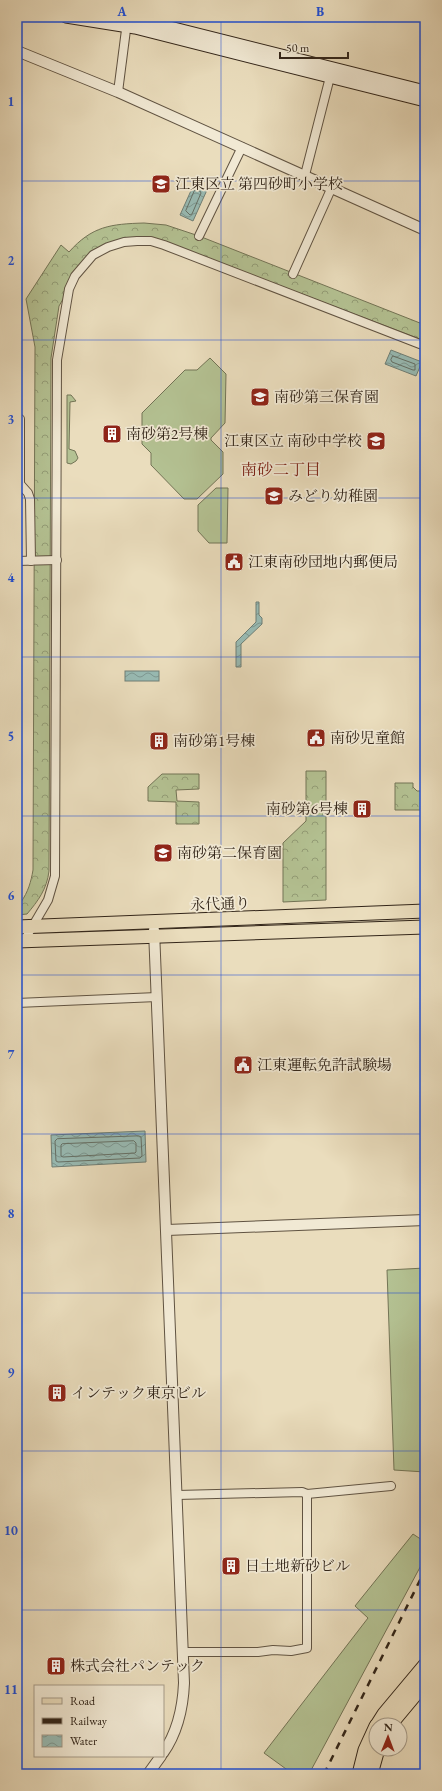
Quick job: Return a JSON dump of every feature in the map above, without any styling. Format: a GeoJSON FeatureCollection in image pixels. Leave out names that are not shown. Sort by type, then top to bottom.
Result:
{"type":"FeatureCollection","features":[{"type":"Feature","properties":{"kind":"main road"},"geometry":{"type":"LineString","coordinates":[[66,17],[128,20],[425,91]]}},
{"type":"Feature","properties":{"kind":"main road"},"geometry":{"type":"LineString","coordinates":[[128,20],[330,77],[425,101]]}},
{"type":"Feature","properties":{"kind":"main road","name":"永代通り"},"geometry":{"type":"LineString","coordinates":[[17,927],[425,912]]}},
{"type":"Feature","properties":{"kind":"main road","name":"永代通り"},"geometry":{"type":"LineString","coordinates":[[21,941],[425,927]]}},
{"type":"Feature","properties":{"kind":"main road"},"geometry":{"type":"LineString","coordinates":[[382,1717],[425,1665]]}},
{"type":"Feature","properties":{"kind":"main road"},"geometry":{"type":"LineString","coordinates":[[397,1717],[425,1683]]}},
{"type":"Feature","properties":{"kind":"main road"},"geometry":{"type":"LineString","coordinates":[[359,1774],[368,1743]]}},
{"type":"Feature","properties":{"kind":"main road"},"geometry":{"type":"LineString","coordinates":[[371,1774],[376,1757]]}},
{"type":"Feature","properties":{"kind":"street"},"geometry":{"type":"LineString","coordinates":[[118,92],[128,20]]}},
{"type":"Feature","properties":{"kind":"street"},"geometry":{"type":"LineString","coordinates":[[17,51],[118,92],[425,230]]}},
{"type":"Feature","properties":{"kind":"street"},"geometry":{"type":"LineString","coordinates":[[305,175],[330,77]]}},
{"type":"Feature","properties":{"kind":"street"},"geometry":{"type":"LineString","coordinates":[[199,236],[242,147]]}},
{"type":"Feature","properties":{"kind":"street"},"geometry":{"type":"LineString","coordinates":[[293,274],[332,188]]}},
{"type":"Feature","properties":{"kind":"street"},"geometry":{"type":"LineString","coordinates":[[21,941],[32,927],[48,900],[55,876],[58,360],[68,289],[75,276],[93,255],[108,246],[124,242],[151,241],[278,288],[425,346]]}},
{"type":"Feature","properties":{"kind":"street"},"geometry":{"type":"LineString","coordinates":[[17,419],[20,419],[20,484],[28,493],[30,500],[31,561]]}},
{"type":"Feature","properties":{"kind":"street"},"geometry":{"type":"LineString","coordinates":[[17,561],[57,560]]}},
{"type":"Feature","properties":{"kind":"street"},"geometry":{"type":"LineString","coordinates":[[154,922],[183,1652],[183,1701],[172,1737],[164,1751]]}},
{"type":"Feature","properties":{"kind":"street"},"geometry":{"type":"LineString","coordinates":[[17,1003],[157,997]]}},
{"type":"Feature","properties":{"kind":"street"},"geometry":{"type":"LineString","coordinates":[[167,1230],[425,1220]]}},
{"type":"Feature","properties":{"kind":"street"},"geometry":{"type":"LineString","coordinates":[[177,1496],[302,1492],[307,1494],[392,1486]]}},
{"type":"Feature","properties":{"kind":"street"},"geometry":{"type":"LineString","coordinates":[[183,1652],[291,1651],[307,1648],[307,1494]]}},
{"type":"Feature","properties":{"kind":"street"},"geometry":{"type":"LineString","coordinates":[[148,1774],[160,1757]]}},
{"type":"Feature","properties":{"kind":"green space"},"geometry":{"type":"Polygon","coordinates":[[[144,223],[166,225],[199,236],[425,325],[425,341],[160,240],[137,239],[93,255],[59,306],[51,358],[49,871],[44,889],[35,904],[27,914],[17,915],[17,902],[21,902],[26,894],[33,870],[35,347],[26,299],[61,245],[69,252],[77,243],[103,228],[122,224],[144,223]]]}},
{"type":"Feature","properties":{"kind":"green space"},"geometry":{"type":"Polygon","coordinates":[[[210,358],[226,374],[225,423],[211,438],[211,440],[223,452],[223,474],[197,499],[184,499],[151,465],[151,453],[142,444],[142,413],[185,370],[197,370],[210,358]]]}},
{"type":"Feature","properties":{"kind":"green space"},"geometry":{"type":"Polygon","coordinates":[[[67,395],[71,395],[76,401],[70,402],[69,449],[75,451],[78,458],[71,464],[67,463],[67,395]]]}},
{"type":"Feature","properties":{"kind":"green space"},"geometry":{"type":"Polygon","coordinates":[[[216,488],[228,488],[227,543],[209,543],[198,531],[198,505],[216,488]]]}},
{"type":"Feature","properties":{"kind":"green space"},"geometry":{"type":"Polygon","coordinates":[[[306,771],[326,771],[326,900],[283,902],[283,843],[306,821],[306,771]]]}},
{"type":"Feature","properties":{"kind":"green space"},"geometry":{"type":"Polygon","coordinates":[[[162,774],[199,774],[199,789],[176,790],[177,801],[199,802],[199,824],[176,824],[176,802],[148,801],[148,787],[162,774]]]}},
{"type":"Feature","properties":{"kind":"green space"},"geometry":{"type":"Polygon","coordinates":[[[395,783],[413,783],[413,787],[417,791],[424,791],[423,810],[395,810],[395,783]]]}},
{"type":"Feature","properties":{"kind":"green space"},"geometry":{"type":"Polygon","coordinates":[[[425,1268],[425,1472],[394,1470],[387,1270],[425,1268]]]}},
{"type":"Feature","properties":{"kind":"green space"},"geometry":{"type":"Polygon","coordinates":[[[413,1534],[425,1542],[425,1558],[309,1774],[293,1774],[264,1753],[368,1618],[355,1606],[413,1534]]]}},
{"type":"Feature","properties":{"kind":"water"},"geometry":{"type":"Polygon","coordinates":[[[194,184],[207,190],[193,221],[180,215],[194,184]]]}},
{"type":"Feature","properties":{"kind":"water"},"geometry":{"type":"Polygon","coordinates":[[[391,350],[422,362],[416,376],[385,364],[391,350]]]}},
{"type":"Feature","properties":{"kind":"water"},"geometry":{"type":"Polygon","coordinates":[[[256,602],[259,602],[259,615],[262,618],[262,624],[241,644],[241,667],[236,667],[236,642],[256,622],[256,602]]]}},
{"type":"Feature","properties":{"kind":"water"},"geometry":{"type":"Polygon","coordinates":[[[125,671],[159,671],[159,681],[125,681],[125,671]]]}},
{"type":"Feature","properties":{"kind":"water"},"geometry":{"type":"Polygon","coordinates":[[[145,1131],[146,1162],[52,1167],[51,1135],[145,1131]]]}},
{"type":"Feature","properties":{"kind":"railway"},"geometry":{"type":"LineString","coordinates":[[324,1774],[425,1570]]}},
{"type":"Feature","properties":{"kind":"place","name":"江東区立 第四砂町小学校"},"geometry":{"type":"Point","coordinates":[161,184]}},
{"type":"Feature","properties":{"kind":"place","name":"南砂第三保育園"},"geometry":{"type":"Point","coordinates":[260,397]}},
{"type":"Feature","properties":{"kind":"place","name":"南砂第2号棟"},"geometry":{"type":"Point","coordinates":[112,434]}},
{"type":"Feature","properties":{"kind":"place","name":"江東区立 南砂中学校"},"geometry":{"type":"Point","coordinates":[376,441]}},
{"type":"Feature","properties":{"kind":"place","name":"みどり幼稚園"},"geometry":{"type":"Point","coordinates":[274,496]}},
{"type":"Feature","properties":{"kind":"place","name":"江東南砂団地内郵便局"},"geometry":{"type":"Point","coordinates":[234,562]}},
{"type":"Feature","properties":{"kind":"place","name":"南砂児童館"},"geometry":{"type":"Point","coordinates":[316,738]}},
{"type":"Feature","properties":{"kind":"place","name":"南砂第1号棟"},"geometry":{"type":"Point","coordinates":[159,741]}},
{"type":"Feature","properties":{"kind":"place","name":"南砂第6号棟"},"geometry":{"type":"Point","coordinates":[362,809]}},
{"type":"Feature","properties":{"kind":"place","name":"南砂第二保育園"},"geometry":{"type":"Point","coordinates":[163,853]}},
{"type":"Feature","properties":{"kind":"place","name":"江東運転免許試験場"},"geometry":{"type":"Point","coordinates":[243,1065]}},
{"type":"Feature","properties":{"kind":"place","name":"インテック東京ビル"},"geometry":{"type":"Point","coordinates":[57,1393]}},
{"type":"Feature","properties":{"kind":"place","name":"日土地新砂ビル"},"geometry":{"type":"Point","coordinates":[231,1566]}},
{"type":"Feature","properties":{"kind":"place","name":"株式会社パンテック"},"geometry":{"type":"Point","coordinates":[56,1666]}},
{"type":"Feature","properties":{"kind":"district","name":"南砂二丁目"},"geometry":{"type":"Point","coordinates":[281,469]}}]}
